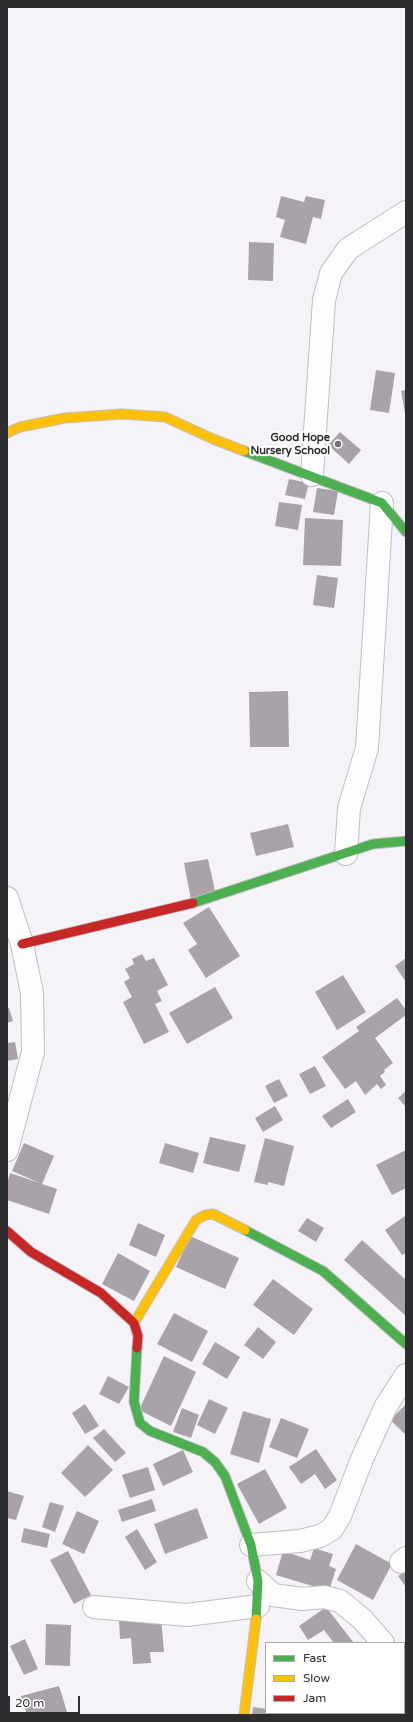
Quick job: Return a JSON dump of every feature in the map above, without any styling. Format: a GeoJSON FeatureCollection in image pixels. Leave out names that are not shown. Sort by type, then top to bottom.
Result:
{"type":"FeatureCollection","features":[{"type":"Feature","properties":{"kind":"street"},"geometry":{"type":"LineString","coordinates":[[312,475],[324,300],[332,273],[348,249],[406,212]]}},
{"type":"Feature","properties":{"kind":"street"},"geometry":{"type":"LineString","coordinates":[[7,433],[20,427],[64,418],[122,414],[165,417],[213,439],[312,475],[382,503],[406,532]]}},
{"type":"Feature","properties":{"kind":"street"},"geometry":{"type":"LineString","coordinates":[[346,854],[349,808],[366,748],[382,503]]}},
{"type":"Feature","properties":{"kind":"street"},"geometry":{"type":"LineString","coordinates":[[22,944],[197,902],[373,844],[406,841]]}},
{"type":"Feature","properties":{"kind":"street"},"geometry":{"type":"LineString","coordinates":[[7,898],[22,944],[32,993],[33,1052],[7,1150]]}},
{"type":"Feature","properties":{"kind":"street"},"geometry":{"type":"LineString","coordinates":[[134,1322],[196,1220],[205,1215],[213,1214],[323,1271],[406,1344]]}},
{"type":"Feature","properties":{"kind":"street"},"geometry":{"type":"LineString","coordinates":[[7,1231],[31,1252],[101,1293],[134,1322],[138,1336],[134,1402],[140,1423],[150,1431],[203,1452],[215,1462],[225,1476],[251,1545],[258,1581],[258,1606],[244,1715]]}},
{"type":"Feature","properties":{"kind":"street"},"geometry":{"type":"LineString","coordinates":[[251,1545],[300,1541],[320,1536],[332,1529],[340,1516],[362,1459],[386,1406],[406,1375]]}},
{"type":"Feature","properties":{"kind":"street"},"geometry":{"type":"LineString","coordinates":[[258,1581],[273,1595],[303,1599],[324,1597],[340,1602],[362,1619],[381,1642]]}},
{"type":"Feature","properties":{"kind":"street"},"geometry":{"type":"LineString","coordinates":[[94,1607],[187,1615],[258,1606]]}},
{"type":"Feature","properties":{"kind":"building"},"geometry":{"type":"Polygon","coordinates":[[[281,196],[304,202],[306,196],[325,200],[321,219],[313,217],[306,244],[280,237],[285,220],[276,217],[281,196]]]}},
{"type":"Feature","properties":{"kind":"building"},"geometry":{"type":"Polygon","coordinates":[[[249,242],[274,243],[273,281],[248,280],[249,242]]]}},
{"type":"Feature","properties":{"kind":"building"},"geometry":{"type":"Polygon","coordinates":[[[376,370],[395,373],[389,413],[370,410],[376,370]]]}},
{"type":"Feature","properties":{"kind":"building"},"geometry":{"type":"Polygon","coordinates":[[[406,390],[406,413],[405,413],[401,391],[406,390]]]}},
{"type":"Feature","properties":{"kind":"building","name":"Good Hope Nursery School"},"geometry":{"type":"Polygon","coordinates":[[[340,432],[361,450],[349,464],[328,445],[340,432]]]}},
{"type":"Feature","properties":{"kind":"building"},"geometry":{"type":"Polygon","coordinates":[[[289,479],[309,483],[305,499],[285,495],[289,479]]]}},
{"type":"Feature","properties":{"kind":"building"},"geometry":{"type":"Polygon","coordinates":[[[317,488],[338,491],[334,515],[313,512],[317,488]]]}},
{"type":"Feature","properties":{"kind":"building"},"geometry":{"type":"Polygon","coordinates":[[[279,502],[302,505],[298,530],[275,526],[279,502]]]}},
{"type":"Feature","properties":{"kind":"building"},"geometry":{"type":"Polygon","coordinates":[[[305,518],[343,520],[341,566],[303,565],[305,518]]]}},
{"type":"Feature","properties":{"kind":"building"},"geometry":{"type":"Polygon","coordinates":[[[317,575],[338,578],[334,608],[313,605],[317,575]]]}},
{"type":"Feature","properties":{"kind":"building"},"geometry":{"type":"Polygon","coordinates":[[[288,691],[289,747],[250,747],[249,692],[288,691]]]}},
{"type":"Feature","properties":{"kind":"building"},"geometry":{"type":"Polygon","coordinates":[[[288,824],[294,847],[256,856],[250,833],[288,824]]]}},
{"type":"Feature","properties":{"kind":"building"},"geometry":{"type":"Polygon","coordinates":[[[208,859],[216,895],[191,900],[184,863],[208,859]]]}},
{"type":"Feature","properties":{"kind":"building"},"geometry":{"type":"Polygon","coordinates":[[[209,907],[240,956],[206,978],[188,950],[197,944],[183,923],[209,907]]]}},
{"type":"Feature","properties":{"kind":"building"},"geometry":{"type":"Polygon","coordinates":[[[142,954],[146,961],[154,958],[168,985],[157,991],[162,1001],[155,1004],[169,1032],[144,1044],[123,1002],[132,997],[124,982],[130,978],[125,969],[134,964],[132,959],[142,954]]]}},
{"type":"Feature","properties":{"kind":"building"},"geometry":{"type":"Polygon","coordinates":[[[406,958],[406,982],[395,966],[406,958]]]}},
{"type":"Feature","properties":{"kind":"building"},"geometry":{"type":"Polygon","coordinates":[[[343,975],[366,1012],[337,1030],[315,992],[343,975]]]}},
{"type":"Feature","properties":{"kind":"building"},"geometry":{"type":"Polygon","coordinates":[[[215,987],[233,1018],[187,1044],[169,1013],[215,987]]]}},
{"type":"Feature","properties":{"kind":"building"},"geometry":{"type":"Polygon","coordinates":[[[397,998],[406,1010],[406,1015],[375,1038],[393,1063],[384,1070],[385,1072],[380,1076],[386,1085],[381,1089],[377,1084],[365,1095],[356,1081],[345,1089],[322,1057],[359,1031],[356,1027],[397,998]]]}},
{"type":"Feature","properties":{"kind":"building"},"geometry":{"type":"Polygon","coordinates":[[[7,1008],[9,1008],[13,1021],[7,1023],[7,1008]]]}},
{"type":"Feature","properties":{"kind":"building"},"geometry":{"type":"Polygon","coordinates":[[[15,1042],[18,1059],[7,1061],[7,1043],[15,1042]]]}},
{"type":"Feature","properties":{"kind":"building"},"geometry":{"type":"Polygon","coordinates":[[[315,1066],[326,1086],[310,1094],[299,1074],[315,1066]]]}},
{"type":"Feature","properties":{"kind":"building"},"geometry":{"type":"Polygon","coordinates":[[[279,1079],[288,1096],[274,1103],[265,1086],[279,1079]]]}},
{"type":"Feature","properties":{"kind":"building"},"geometry":{"type":"Polygon","coordinates":[[[406,1091],[406,1107],[398,1098],[406,1091]]]}},
{"type":"Feature","properties":{"kind":"building"},"geometry":{"type":"Polygon","coordinates":[[[348,1099],[356,1112],[331,1128],[322,1116],[348,1099]]]}},
{"type":"Feature","properties":{"kind":"building"},"geometry":{"type":"Polygon","coordinates":[[[275,1106],[283,1120],[263,1132],[255,1118],[275,1106]]]}},
{"type":"Feature","properties":{"kind":"building"},"geometry":{"type":"Polygon","coordinates":[[[210,1137],[246,1145],[239,1172],[203,1163],[210,1137]]]}},
{"type":"Feature","properties":{"kind":"building"},"geometry":{"type":"Polygon","coordinates":[[[265,1138],[294,1146],[284,1186],[268,1182],[268,1185],[254,1182],[265,1138]]]}},
{"type":"Feature","properties":{"kind":"building"},"geometry":{"type":"Polygon","coordinates":[[[24,1143],[54,1156],[42,1184],[57,1189],[49,1214],[7,1200],[7,1184],[10,1173],[40,1183],[12,1171],[24,1143]]]}},
{"type":"Feature","properties":{"kind":"building"},"geometry":{"type":"Polygon","coordinates":[[[165,1143],[199,1153],[193,1173],[159,1163],[165,1143]]]}},
{"type":"Feature","properties":{"kind":"building"},"geometry":{"type":"Polygon","coordinates":[[[406,1150],[406,1188],[392,1195],[376,1165],[406,1150]]]}},
{"type":"Feature","properties":{"kind":"building"},"geometry":{"type":"Polygon","coordinates":[[[405,1216],[406,1253],[402,1255],[385,1230],[405,1216]]]}},
{"type":"Feature","properties":{"kind":"building"},"geometry":{"type":"Polygon","coordinates":[[[307,1218],[324,1228],[316,1242],[298,1231],[307,1218]]]}},
{"type":"Feature","properties":{"kind":"building"},"geometry":{"type":"Polygon","coordinates":[[[138,1223],[165,1235],[156,1257],[129,1245],[138,1223]]]}},
{"type":"Feature","properties":{"kind":"building"},"geometry":{"type":"Polygon","coordinates":[[[190,1236],[239,1258],[225,1289],[176,1267],[190,1236]]]}},
{"type":"Feature","properties":{"kind":"building"},"geometry":{"type":"Polygon","coordinates":[[[362,1240],[406,1280],[406,1316],[344,1260],[362,1240]]]}},
{"type":"Feature","properties":{"kind":"building"},"geometry":{"type":"Polygon","coordinates":[[[118,1253],[150,1271],[134,1301],[102,1284],[118,1253]]]}},
{"type":"Feature","properties":{"kind":"building"},"geometry":{"type":"Polygon","coordinates":[[[273,1279],[313,1309],[294,1335],[253,1305],[273,1279]]]}},
{"type":"Feature","properties":{"kind":"building"},"geometry":{"type":"Polygon","coordinates":[[[174,1313],[208,1331],[192,1362],[157,1344],[174,1313]]]}},
{"type":"Feature","properties":{"kind":"building"},"geometry":{"type":"Polygon","coordinates":[[[258,1327],[276,1342],[263,1359],[244,1345],[258,1327]]]}},
{"type":"Feature","properties":{"kind":"building"},"geometry":{"type":"Polygon","coordinates":[[[215,1342],[240,1357],[227,1379],[202,1364],[215,1342]]]}},
{"type":"Feature","properties":{"kind":"building"},"geometry":{"type":"Polygon","coordinates":[[[164,1356],[196,1372],[171,1426],[139,1410],[164,1356]]]}},
{"type":"Feature","properties":{"kind":"building"},"geometry":{"type":"Polygon","coordinates":[[[108,1376],[129,1387],[119,1404],[99,1394],[108,1376]]]}},
{"type":"Feature","properties":{"kind":"building"},"geometry":{"type":"Polygon","coordinates":[[[209,1399],[228,1408],[215,1434],[197,1425],[209,1399]]]}},
{"type":"Feature","properties":{"kind":"building"},"geometry":{"type":"Polygon","coordinates":[[[85,1404],[99,1426],[85,1434],[72,1413],[85,1404]]]}},
{"type":"Feature","properties":{"kind":"building"},"geometry":{"type":"Polygon","coordinates":[[[406,1404],[406,1435],[390,1420],[406,1404]]]}},
{"type":"Feature","properties":{"kind":"building"},"geometry":{"type":"Polygon","coordinates":[[[182,1408],[199,1415],[191,1438],[173,1432],[182,1408]]]}},
{"type":"Feature","properties":{"kind":"building"},"geometry":{"type":"Polygon","coordinates":[[[243,1411],[271,1419],[259,1463],[230,1454],[243,1411]]]}},
{"type":"Feature","properties":{"kind":"building"},"geometry":{"type":"Polygon","coordinates":[[[281,1418],[309,1429],[297,1458],[269,1447],[281,1418]]]}},
{"type":"Feature","properties":{"kind":"building"},"geometry":{"type":"Polygon","coordinates":[[[104,1429],[126,1453],[115,1462],[93,1438],[104,1429]]]}},
{"type":"Feature","properties":{"kind":"building"},"geometry":{"type":"Polygon","coordinates":[[[88,1445],[113,1470],[85,1497],[61,1473],[88,1445]]]}},
{"type":"Feature","properties":{"kind":"building"},"geometry":{"type":"Polygon","coordinates":[[[316,1449],[337,1480],[325,1489],[315,1474],[301,1484],[289,1467],[316,1449]]]}},
{"type":"Feature","properties":{"kind":"building"},"geometry":{"type":"Polygon","coordinates":[[[183,1450],[193,1472],[163,1486],[153,1464],[183,1450]]]}},
{"type":"Feature","properties":{"kind":"building"},"geometry":{"type":"Polygon","coordinates":[[[148,1467],[155,1490],[130,1498],[122,1475],[148,1467]]]}},
{"type":"Feature","properties":{"kind":"building"},"geometry":{"type":"Polygon","coordinates":[[[265,1469],[287,1508],[259,1524],[237,1484],[265,1469]]]}},
{"type":"Feature","properties":{"kind":"building"},"geometry":{"type":"Polygon","coordinates":[[[7,1491],[24,1496],[16,1520],[7,1518],[7,1491]]]}},
{"type":"Feature","properties":{"kind":"building"},"geometry":{"type":"Polygon","coordinates":[[[152,1499],[156,1511],[122,1522],[118,1510],[152,1499]]]}},
{"type":"Feature","properties":{"kind":"building"},"geometry":{"type":"Polygon","coordinates":[[[50,1502],[64,1506],[55,1532],[42,1527],[50,1502]]]}},
{"type":"Feature","properties":{"kind":"building"},"geometry":{"type":"Polygon","coordinates":[[[197,1508],[208,1538],[165,1554],[154,1524],[197,1508]]]}},
{"type":"Feature","properties":{"kind":"building"},"geometry":{"type":"Polygon","coordinates":[[[77,1511],[99,1521],[84,1554],[62,1544],[77,1511]]]}},
{"type":"Feature","properties":{"kind":"building"},"geometry":{"type":"Polygon","coordinates":[[[24,1528],[50,1534],[47,1548],[21,1542],[24,1528]]]}},
{"type":"Feature","properties":{"kind":"building"},"geometry":{"type":"Polygon","coordinates":[[[137,1529],[157,1562],[145,1570],[125,1537],[137,1529]]]}},
{"type":"Feature","properties":{"kind":"building"},"geometry":{"type":"Polygon","coordinates":[[[356,1544],[392,1564],[373,1600],[337,1580],[356,1544]]]}},
{"type":"Feature","properties":{"kind":"building"},"geometry":{"type":"Polygon","coordinates":[[[314,1548],[333,1554],[329,1566],[336,1569],[329,1591],[276,1575],[283,1551],[310,1560],[314,1548]]]}},
{"type":"Feature","properties":{"kind":"building"},"geometry":{"type":"Polygon","coordinates":[[[68,1551],[91,1595],[74,1604],[50,1560],[68,1551]]]}},
{"type":"Feature","properties":{"kind":"building"},"geometry":{"type":"Polygon","coordinates":[[[406,1571],[406,1587],[398,1576],[406,1571]]]}},
{"type":"Feature","properties":{"kind":"building"},"geometry":{"type":"Polygon","coordinates":[[[326,1607],[353,1642],[333,1642],[324,1630],[308,1640],[299,1626],[326,1607]]]}},
{"type":"Feature","properties":{"kind":"building"},"geometry":{"type":"Polygon","coordinates":[[[161,1617],[164,1652],[150,1652],[151,1663],[133,1664],[131,1638],[120,1639],[119,1620],[161,1617]]]}},
{"type":"Feature","properties":{"kind":"building"},"geometry":{"type":"Polygon","coordinates":[[[46,1624],[71,1625],[70,1666],[45,1665],[46,1624]]]}},
{"type":"Feature","properties":{"kind":"building"},"geometry":{"type":"Polygon","coordinates":[[[25,1639],[38,1669],[24,1675],[10,1646],[25,1639]]]}},
{"type":"Feature","properties":{"kind":"building"},"geometry":{"type":"Polygon","coordinates":[[[59,1686],[68,1715],[27,1715],[21,1696],[59,1686]]]}},
{"type":"Feature","properties":{"kind":"building"},"geometry":{"type":"Polygon","coordinates":[[[253,1707],[265,1709],[265,1714],[274,1714],[274,1715],[252,1715],[253,1707]]]}},
{"type":"Feature","properties":{"kind":"traffic: fast"},"geometry":{"type":"LineString","coordinates":[[244,451],[382,503],[406,532]]}},
{"type":"Feature","properties":{"kind":"traffic: fast"},"geometry":{"type":"LineString","coordinates":[[193,903],[373,844],[406,841]]}},
{"type":"Feature","properties":{"kind":"traffic: fast"},"geometry":{"type":"LineString","coordinates":[[245,1230],[323,1271],[406,1344]]}},
{"type":"Feature","properties":{"kind":"traffic: fast"},"geometry":{"type":"LineString","coordinates":[[137,1348],[134,1402],[140,1423],[150,1431],[203,1452],[215,1462],[225,1476],[251,1545],[258,1581],[256,1619]]}},
{"type":"Feature","properties":{"kind":"traffic: slow"},"geometry":{"type":"LineString","coordinates":[[7,433],[20,427],[65,418],[122,414],[165,417],[213,439],[244,451]]}},
{"type":"Feature","properties":{"kind":"traffic: slow"},"geometry":{"type":"LineString","coordinates":[[134,1323],[196,1220],[205,1215],[213,1214],[245,1230]]}},
{"type":"Feature","properties":{"kind":"traffic: slow"},"geometry":{"type":"LineString","coordinates":[[244,1715],[256,1619]]}},
{"type":"Feature","properties":{"kind":"traffic: jam"},"geometry":{"type":"LineString","coordinates":[[22,944],[193,903]]}},
{"type":"Feature","properties":{"kind":"traffic: jam"},"geometry":{"type":"LineString","coordinates":[[7,1231],[31,1252],[101,1293],[134,1323],[138,1336],[137,1348]]}},
{"type":"Feature","properties":{"kind":"place","name":"Good Hope Nursery School"},"geometry":{"type":"Point","coordinates":[338,444]}}]}
